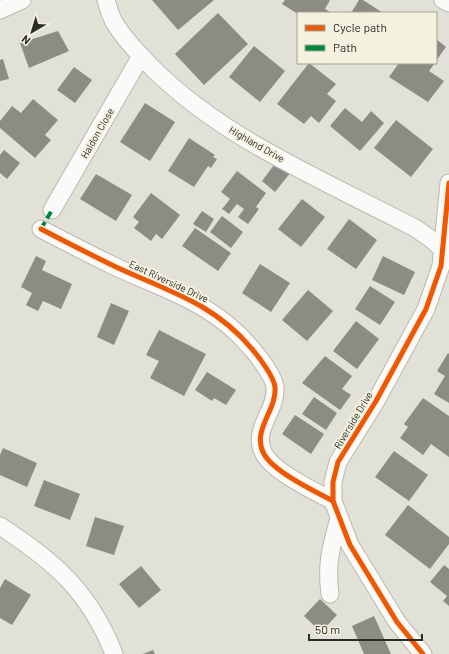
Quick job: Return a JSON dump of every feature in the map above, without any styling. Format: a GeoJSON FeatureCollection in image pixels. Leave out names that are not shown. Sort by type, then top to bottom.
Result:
{"type":"FeatureCollection","features":[{"type":"Feature","properties":{"kind":"street"},"geometry":{"type":"LineString","coordinates":[[0,10],[22,0]]}},
{"type":"Feature","properties":{"kind":"street","name":"Highland Drive"},"geometry":{"type":"LineString","coordinates":[[106,0],[113,21],[158,75],[241,136],[415,228],[431,239],[442,250]]}},
{"type":"Feature","properties":{"kind":"street"},"geometry":{"type":"LineString","coordinates":[[443,0],[449,3]]}},
{"type":"Feature","properties":{"kind":"street","name":"Haldon Close"},"geometry":{"type":"LineString","coordinates":[[52,210],[141,56]]}},
{"type":"Feature","properties":{"kind":"street","name":"Riverside Drive"},"geometry":{"type":"LineString","coordinates":[[423,654],[397,622],[350,545],[333,501],[333,482],[338,462],[376,401],[426,309],[440,266],[449,183]]}},
{"type":"Feature","properties":{"kind":"street","name":"East Riverside Drive"},"geometry":{"type":"LineString","coordinates":[[41,229],[116,267],[211,310],[236,331],[260,359],[272,378],[275,387],[271,407],[260,433],[261,446],[264,454],[285,474],[333,501]]}},
{"type":"Feature","properties":{"kind":"street"},"geometry":{"type":"LineString","coordinates":[[330,594],[327,571],[329,556],[339,518]]}},
{"type":"Feature","properties":{"kind":"street"},"geometry":{"type":"LineString","coordinates":[[0,526],[41,553],[76,587],[97,615],[114,654]]}},
{"type":"Feature","properties":{"kind":"building"},"geometry":{"type":"Polygon","coordinates":[[[152,0],[214,0],[178,30],[152,0]]]}},
{"type":"Feature","properties":{"kind":"building"},"geometry":{"type":"Polygon","coordinates":[[[285,0],[330,0],[325,9],[330,12],[297,12],[297,13],[282,4],[285,0]]]}},
{"type":"Feature","properties":{"kind":"building"},"geometry":{"type":"Polygon","coordinates":[[[359,0],[363,0],[381,12],[352,12],[359,0]]]}},
{"type":"Feature","properties":{"kind":"building"},"geometry":{"type":"Polygon","coordinates":[[[218,13],[248,44],[204,85],[175,54],[218,13]]]}},
{"type":"Feature","properties":{"kind":"building"},"geometry":{"type":"Polygon","coordinates":[[[58,31],[69,51],[29,68],[20,43],[58,31]]]}},
{"type":"Feature","properties":{"kind":"building"},"geometry":{"type":"Polygon","coordinates":[[[437,40],[446,47],[437,60],[437,40]]]}},
{"type":"Feature","properties":{"kind":"building"},"geometry":{"type":"Polygon","coordinates":[[[254,46],[285,71],[260,102],[229,77],[254,46]]]}},
{"type":"Feature","properties":{"kind":"building"},"geometry":{"type":"Polygon","coordinates":[[[3,59],[9,79],[0,81],[0,60],[3,59]]]}},
{"type":"Feature","properties":{"kind":"building"},"geometry":{"type":"Polygon","coordinates":[[[308,64],[310,64],[336,84],[327,94],[336,101],[319,123],[311,116],[304,124],[277,104],[308,64]]]}},
{"type":"Feature","properties":{"kind":"building"},"geometry":{"type":"Polygon","coordinates":[[[398,64],[434,64],[429,71],[444,81],[428,102],[389,77],[398,64]]]}},
{"type":"Feature","properties":{"kind":"building"},"geometry":{"type":"Polygon","coordinates":[[[74,67],[92,80],[75,103],[57,90],[74,67]]]}},
{"type":"Feature","properties":{"kind":"building"},"geometry":{"type":"Polygon","coordinates":[[[33,99],[58,120],[45,135],[51,140],[35,158],[0,128],[0,121],[12,106],[21,113],[33,99]]]}},
{"type":"Feature","properties":{"kind":"building"},"geometry":{"type":"Polygon","coordinates":[[[145,103],[175,122],[150,161],[120,142],[145,103]]]}},
{"type":"Feature","properties":{"kind":"building"},"geometry":{"type":"Polygon","coordinates":[[[345,108],[362,122],[371,111],[384,123],[360,151],[330,126],[345,108]]]}},
{"type":"Feature","properties":{"kind":"building"},"geometry":{"type":"Polygon","coordinates":[[[396,120],[433,149],[411,177],[374,148],[396,120]]]}},
{"type":"Feature","properties":{"kind":"building"},"geometry":{"type":"Polygon","coordinates":[[[189,138],[215,155],[213,157],[217,159],[211,168],[208,166],[194,187],[168,171],[189,138]]]}},
{"type":"Feature","properties":{"kind":"building"},"geometry":{"type":"Polygon","coordinates":[[[4,150],[20,163],[7,179],[0,173],[0,155],[4,150]]]}},
{"type":"Feature","properties":{"kind":"building"},"geometry":{"type":"Polygon","coordinates":[[[277,161],[291,172],[275,192],[262,181],[277,161]]]}},
{"type":"Feature","properties":{"kind":"building"},"geometry":{"type":"Polygon","coordinates":[[[237,171],[266,193],[256,207],[259,209],[248,224],[238,217],[244,209],[237,204],[229,214],[222,209],[230,199],[221,192],[237,171]]]}},
{"type":"Feature","properties":{"kind":"building"},"geometry":{"type":"Polygon","coordinates":[[[96,174],[132,195],[116,221],[80,199],[96,174]]]}},
{"type":"Feature","properties":{"kind":"building"},"geometry":{"type":"Polygon","coordinates":[[[151,193],[180,215],[162,239],[156,234],[151,241],[134,228],[139,222],[133,217],[151,193]]]}},
{"type":"Feature","properties":{"kind":"building"},"geometry":{"type":"Polygon","coordinates":[[[302,199],[325,217],[301,247],[278,229],[302,199]]]}},
{"type":"Feature","properties":{"kind":"building"},"geometry":{"type":"Polygon","coordinates":[[[202,211],[214,219],[206,232],[193,224],[202,211]]]}},
{"type":"Feature","properties":{"kind":"building"},"geometry":{"type":"Polygon","coordinates":[[[222,216],[243,232],[231,248],[210,232],[222,216]]]}},
{"type":"Feature","properties":{"kind":"building"},"geometry":{"type":"Polygon","coordinates":[[[349,219],[377,240],[356,269],[327,249],[349,219]]]}},
{"type":"Feature","properties":{"kind":"building"},"geometry":{"type":"Polygon","coordinates":[[[195,228],[231,253],[218,271],[182,246],[195,228]]]}},
{"type":"Feature","properties":{"kind":"building"},"geometry":{"type":"Polygon","coordinates":[[[36,256],[46,261],[42,270],[72,284],[61,309],[43,301],[38,311],[26,305],[32,293],[21,287],[36,256]]]}},
{"type":"Feature","properties":{"kind":"building"},"geometry":{"type":"Polygon","coordinates":[[[383,256],[415,272],[404,295],[372,280],[383,256]]]}},
{"type":"Feature","properties":{"kind":"building"},"geometry":{"type":"Polygon","coordinates":[[[260,264],[290,283],[271,312],[242,293],[260,264]]]}},
{"type":"Feature","properties":{"kind":"building"},"geometry":{"type":"Polygon","coordinates":[[[370,286],[395,302],[380,325],[355,309],[370,286]]]}},
{"type":"Feature","properties":{"kind":"building"},"geometry":{"type":"Polygon","coordinates":[[[308,290],[333,311],[307,341],[282,320],[308,290]]]}},
{"type":"Feature","properties":{"kind":"building"},"geometry":{"type":"Polygon","coordinates":[[[111,303],[129,311],[114,345],[97,337],[111,303]]]}},
{"type":"Feature","properties":{"kind":"building"},"geometry":{"type":"Polygon","coordinates":[[[356,321],[379,339],[357,369],[333,351],[356,321]]]}},
{"type":"Feature","properties":{"kind":"building"},"geometry":{"type":"Polygon","coordinates":[[[159,330],[206,354],[184,396],[150,378],[159,361],[146,355],[159,330]]]}},
{"type":"Feature","properties":{"kind":"building"},"geometry":{"type":"Polygon","coordinates":[[[448,353],[449,403],[434,394],[445,376],[437,371],[448,353]]]}},
{"type":"Feature","properties":{"kind":"building"},"geometry":{"type":"Polygon","coordinates":[[[325,356],[352,376],[342,389],[351,395],[340,410],[302,383],[325,356]]]}},
{"type":"Feature","properties":{"kind":"building"},"geometry":{"type":"Polygon","coordinates":[[[207,372],[236,390],[226,405],[214,398],[212,401],[195,390],[207,372]]]}},
{"type":"Feature","properties":{"kind":"building"},"geometry":{"type":"Polygon","coordinates":[[[314,397],[337,413],[326,430],[302,414],[314,397]]]}},
{"type":"Feature","properties":{"kind":"building"},"geometry":{"type":"Polygon","coordinates":[[[423,398],[449,416],[449,457],[431,444],[423,455],[400,438],[408,427],[404,424],[423,398]]]}},
{"type":"Feature","properties":{"kind":"building"},"geometry":{"type":"Polygon","coordinates":[[[295,415],[324,434],[311,454],[282,434],[295,415]]]}},
{"type":"Feature","properties":{"kind":"building"},"geometry":{"type":"Polygon","coordinates":[[[3,448],[37,463],[27,487],[0,475],[0,455],[3,448]]]}},
{"type":"Feature","properties":{"kind":"building"},"geometry":{"type":"Polygon","coordinates":[[[394,451],[428,475],[409,501],[375,477],[394,451]]]}},
{"type":"Feature","properties":{"kind":"building"},"geometry":{"type":"Polygon","coordinates":[[[44,480],[80,494],[70,520],[34,506],[44,480]]]}},
{"type":"Feature","properties":{"kind":"building"},"geometry":{"type":"Polygon","coordinates":[[[408,505],[449,537],[449,544],[430,569],[385,535],[408,505]]]}},
{"type":"Feature","properties":{"kind":"building"},"geometry":{"type":"Polygon","coordinates":[[[95,517],[124,526],[114,555],[86,546],[95,517]]]}},
{"type":"Feature","properties":{"kind":"building"},"geometry":{"type":"Polygon","coordinates":[[[444,565],[449,569],[449,606],[443,601],[447,596],[430,582],[444,565]]]}},
{"type":"Feature","properties":{"kind":"building"},"geometry":{"type":"Polygon","coordinates":[[[141,566],[161,590],[139,608],[119,584],[141,566]]]}},
{"type":"Feature","properties":{"kind":"building"},"geometry":{"type":"Polygon","coordinates":[[[5,579],[31,595],[12,625],[0,618],[0,588],[5,579]]]}},
{"type":"Feature","properties":{"kind":"building"},"geometry":{"type":"Polygon","coordinates":[[[320,599],[337,615],[321,632],[304,616],[320,599]]]}},
{"type":"Feature","properties":{"kind":"building"},"geometry":{"type":"Polygon","coordinates":[[[374,616],[391,654],[364,654],[352,626],[374,616]]]}},
{"type":"Feature","properties":{"kind":"building"},"geometry":{"type":"Polygon","coordinates":[[[153,650],[155,654],[143,654],[153,650]]]}},
{"type":"Feature","properties":{"kind":"marked path"},"geometry":{"type":"LineString","coordinates":[[41,229],[52,210]]}},
{"type":"Feature","properties":{"kind":"cycle path"},"geometry":{"type":"LineString","coordinates":[[423,654],[397,622],[350,545],[333,501],[333,482],[338,462],[376,401],[426,309],[441,266],[449,183]]}},
{"type":"Feature","properties":{"kind":"cycle path"},"geometry":{"type":"LineString","coordinates":[[41,229],[116,267],[172,291],[206,309],[237,333],[262,362],[272,378],[275,387],[275,396],[262,429],[261,445],[264,454],[276,468],[333,501]]}}]}
